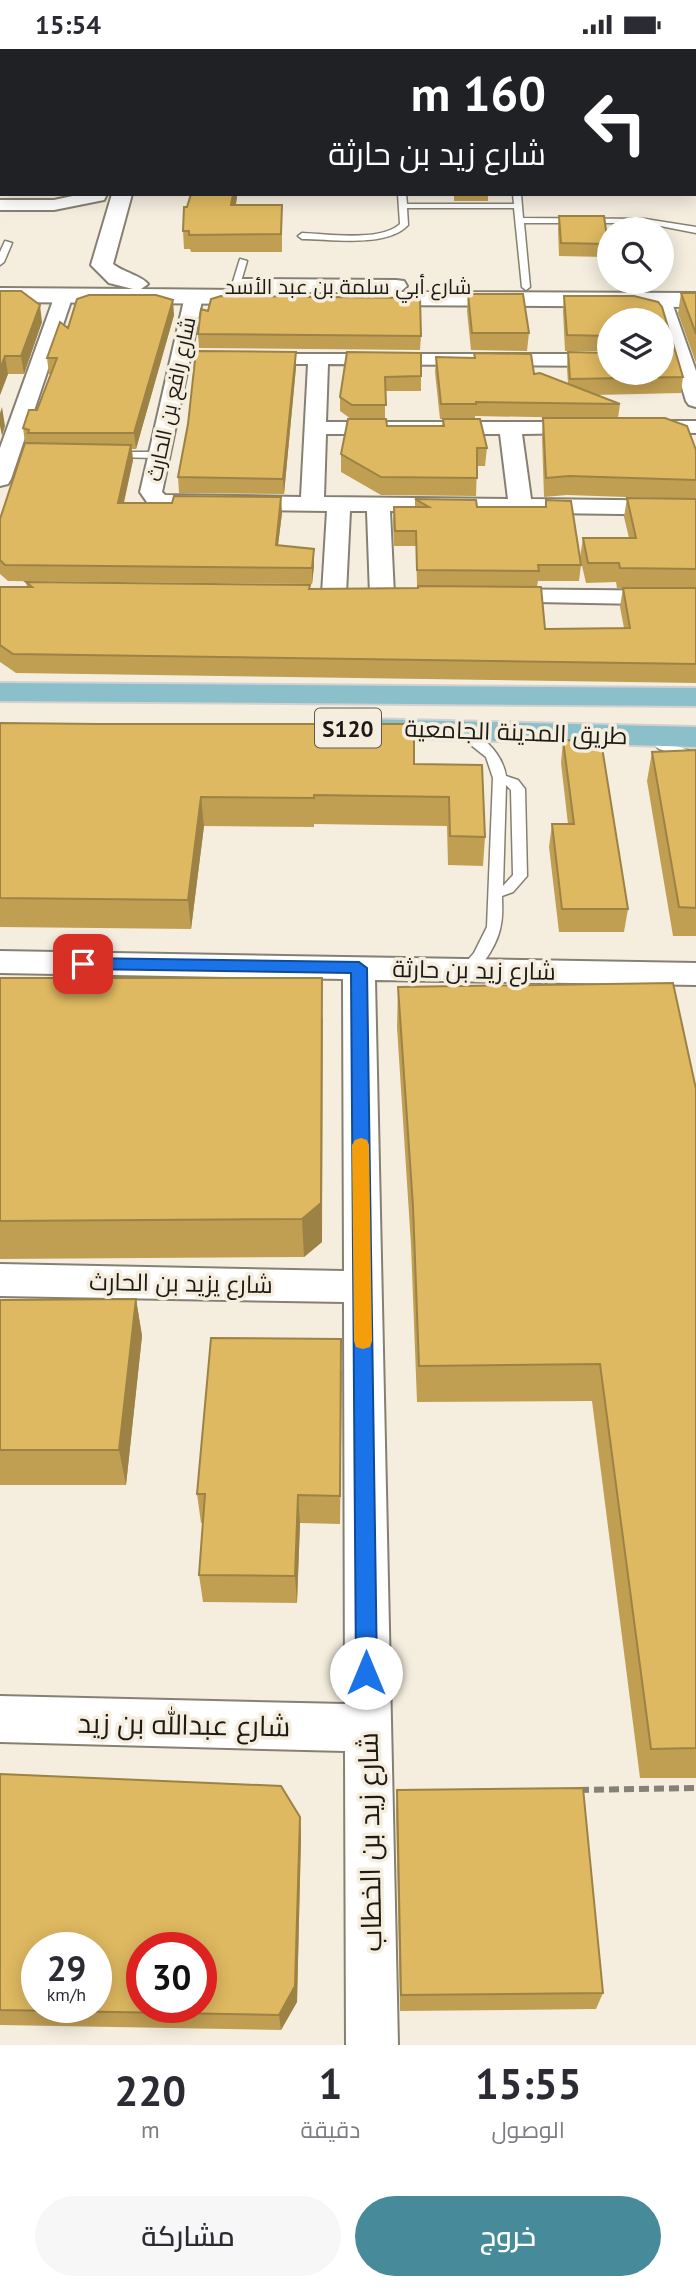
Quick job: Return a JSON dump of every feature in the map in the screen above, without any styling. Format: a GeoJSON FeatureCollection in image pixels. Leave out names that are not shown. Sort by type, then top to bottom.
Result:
{"type":"FeatureCollection","features":[{"type":"Feature","properties":{"kind":"main road","name":"طريق المدينة الجامعية"},"geometry":{"type":"LineString","coordinates":[[0,692],[696,697]]}},
{"type":"Feature","properties":{"kind":"main road"},"geometry":{"type":"LineString","coordinates":[[651,736],[696,725]]}},
{"type":"Feature","properties":{"kind":"main road","name":"طريق المدينة الجامعية"},"geometry":{"type":"LineString","coordinates":[[328,728],[696,737]]}},
{"type":"Feature","properties":{"kind":"street"},"geometry":{"type":"LineString","coordinates":[[0,205],[54,205],[96,196]]}},
{"type":"Feature","properties":{"kind":"street"},"geometry":{"type":"LineString","coordinates":[[101,196],[101,215],[114,220]]}},
{"type":"Feature","properties":{"kind":"street"},"geometry":{"type":"LineString","coordinates":[[89,221],[101,196]]}},
{"type":"Feature","properties":{"kind":"street"},"geometry":{"type":"LineString","coordinates":[[121,196],[102,265],[117,278],[137,284]]}},
{"type":"Feature","properties":{"kind":"street","name":"شارع أبي سلمة بن عبد الأسد"},"geometry":{"type":"LineString","coordinates":[[0,283],[696,288]]}},
{"type":"Feature","properties":{"kind":"street"},"geometry":{"type":"LineString","coordinates":[[0,479],[64,284],[39,283]]}},
{"type":"Feature","properties":{"kind":"street","name":"شارع أبي سلمة بن عبد الأسد"},"geometry":{"type":"LineString","coordinates":[[0,295],[64,284],[194,296],[696,300]]}},
{"type":"Feature","properties":{"kind":"street","name":"شارع رافع بن الحارث"},"geometry":{"type":"LineString","coordinates":[[194,296],[151,492],[157,500],[168,502],[312,504]]}},
{"type":"Feature","properties":{"kind":"street"},"geometry":{"type":"LineString","coordinates":[[662,300],[696,400]]}},
{"type":"Feature","properties":{"kind":"street"},"geometry":{"type":"LineString","coordinates":[[180,357],[208,358]]}},
{"type":"Feature","properties":{"kind":"street"},"geometry":{"type":"LineString","coordinates":[[235,358],[597,360]]}},
{"type":"Feature","properties":{"kind":"street"},"geometry":{"type":"LineString","coordinates":[[318,359],[312,504],[696,508]]}},
{"type":"Feature","properties":{"kind":"street"},"geometry":{"type":"LineString","coordinates":[[674,361],[683,361]]}},
{"type":"Feature","properties":{"kind":"street"},"geometry":{"type":"LineString","coordinates":[[510,427],[520,506]]}},
{"type":"Feature","properties":{"kind":"street"},"geometry":{"type":"LineString","coordinates":[[315,428],[696,427]]}},
{"type":"Feature","properties":{"kind":"street"},"geometry":{"type":"LineString","coordinates":[[334,594],[339,504]]}},
{"type":"Feature","properties":{"kind":"street"},"geometry":{"type":"LineString","coordinates":[[377,504],[382,594]]}},
{"type":"Feature","properties":{"kind":"street"},"geometry":{"type":"LineString","coordinates":[[306,594],[408,595]]}},
{"type":"Feature","properties":{"kind":"street"},"geometry":{"type":"LineString","coordinates":[[475,595],[696,598]]}},
{"type":"Feature","properties":{"kind":"street","name":"شارع زيد بن حارثة"},"geometry":{"type":"LineString","coordinates":[[0,962],[696,974]]}},
{"type":"Feature","properties":{"kind":"street","name":"شارع زيد بن الخطاب"},"geometry":{"type":"LineString","coordinates":[[359,968],[372,2045]]}},
{"type":"Feature","properties":{"kind":"street","name":"شارع يزيد بن الحارث"},"geometry":{"type":"LineString","coordinates":[[0,1280],[362,1287]]}},
{"type":"Feature","properties":{"kind":"street","name":"شارع عبدالله بن زيد"},"geometry":{"type":"LineString","coordinates":[[0,1719],[367,1728]]}},
{"type":"Feature","properties":{"kind":"lane"},"geometry":{"type":"LineString","coordinates":[[302,236],[377,237],[397,233],[404,225],[402,196]]}},
{"type":"Feature","properties":{"kind":"lane"},"geometry":{"type":"LineString","coordinates":[[517,196],[526,287]]}},
{"type":"Feature","properties":{"kind":"lane"},"geometry":{"type":"LineString","coordinates":[[402,206],[518,206]]}},
{"type":"Feature","properties":{"kind":"lane"},"geometry":{"type":"LineString","coordinates":[[519,220],[645,221],[696,230]]}},
{"type":"Feature","properties":{"kind":"lane"},"geometry":{"type":"LineString","coordinates":[[0,262],[8,243]]}},
{"type":"Feature","properties":{"kind":"lane"},"geometry":{"type":"LineString","coordinates":[[236,285],[243,261]]}},
{"type":"Feature","properties":{"kind":"lane"},"geometry":{"type":"LineString","coordinates":[[108,455],[159,455]]}},
{"type":"Feature","properties":{"kind":"lane"},"geometry":{"type":"LineString","coordinates":[[458,730],[484,746],[494,756],[499,766],[500,778],[494,927],[489,942],[468,969]]}},
{"type":"Feature","properties":{"kind":"lane"},"geometry":{"type":"LineString","coordinates":[[651,736],[664,746],[696,757]]}},
{"type":"Feature","properties":{"kind":"lane"},"geometry":{"type":"LineString","coordinates":[[496,893],[516,883],[521,869],[518,789],[513,783],[500,778]]}},
{"type":"Feature","properties":{"kind":"path"},"geometry":{"type":"LineString","coordinates":[[573,1790],[696,1788]]}},
{"type":"Feature","properties":{"kind":"building"},"geometry":{"type":"Polygon","coordinates":[[[190,196],[233,196],[231,205],[282,205],[281,234],[189,235],[189,231],[183,231],[184,207],[187,207],[190,196]]]}},
{"type":"Feature","properties":{"kind":"building"},"geometry":{"type":"Polygon","coordinates":[[[559,216],[604,216],[597,217],[597,244],[561,243],[559,216]]]}},
{"type":"Feature","properties":{"kind":"building"},"geometry":{"type":"Polygon","coordinates":[[[0,291],[21,291],[40,305],[21,356],[5,356],[0,369],[0,291]]]}},
{"type":"Feature","properties":{"kind":"building"},"geometry":{"type":"Polygon","coordinates":[[[681,293],[696,293],[696,334],[681,293]]]}},
{"type":"Feature","properties":{"kind":"building"},"geometry":{"type":"Polygon","coordinates":[[[468,294],[523,294],[529,333],[472,333],[468,294]]]}},
{"type":"Feature","properties":{"kind":"building"},"geometry":{"type":"Polygon","coordinates":[[[89,295],[156,295],[173,300],[134,433],[28,433],[29,430],[23,428],[29,410],[37,410],[57,358],[47,358],[60,322],[68,328],[77,299],[89,295]]]}},
{"type":"Feature","properties":{"kind":"building"},"geometry":{"type":"Polygon","coordinates":[[[221,296],[420,298],[421,336],[198,334],[201,309],[208,311],[211,299],[221,296]]]}},
{"type":"Feature","properties":{"kind":"building"},"geometry":{"type":"Polygon","coordinates":[[[564,296],[634,296],[658,302],[662,308],[597,308],[597,336],[567,335],[564,296]]]}},
{"type":"Feature","properties":{"kind":"building"},"geometry":{"type":"Polygon","coordinates":[[[674,347],[683,377],[674,377],[674,347]]]}},
{"type":"Feature","properties":{"kind":"building"},"geometry":{"type":"Polygon","coordinates":[[[196,351],[296,352],[283,479],[178,477],[188,424],[196,351]]]}},
{"type":"Feature","properties":{"kind":"building"},"geometry":{"type":"Polygon","coordinates":[[[347,352],[421,353],[421,376],[385,377],[386,405],[352,405],[340,397],[347,352]]]}},
{"type":"Feature","properties":{"kind":"building"},"geometry":{"type":"Polygon","coordinates":[[[568,352],[597,353],[597,379],[570,379],[568,352]]]}},
{"type":"Feature","properties":{"kind":"building"},"geometry":{"type":"Polygon","coordinates":[[[474,353],[531,354],[534,374],[540,373],[620,404],[441,404],[436,357],[475,358],[474,353]]]}},
{"type":"Feature","properties":{"kind":"building"},"geometry":{"type":"Polygon","coordinates":[[[543,418],[665,418],[687,426],[696,450],[696,480],[569,476],[546,478],[543,418]]]}},
{"type":"Feature","properties":{"kind":"building"},"geometry":{"type":"Polygon","coordinates":[[[348,419],[386,419],[387,426],[444,426],[443,419],[480,419],[487,448],[477,448],[477,478],[381,477],[341,454],[348,419]]]}},
{"type":"Feature","properties":{"kind":"building"},"geometry":{"type":"Polygon","coordinates":[[[25,443],[131,445],[118,503],[172,503],[174,496],[281,497],[276,545],[314,549],[312,568],[5,565],[0,560],[0,519],[25,443]]]}},
{"type":"Feature","properties":{"kind":"building"},"geometry":{"type":"Polygon","coordinates":[[[627,498],[696,499],[696,569],[620,568],[619,563],[588,563],[583,538],[636,538],[627,498]]]}},
{"type":"Feature","properties":{"kind":"building"},"geometry":{"type":"Polygon","coordinates":[[[415,499],[476,500],[477,507],[546,507],[546,500],[571,501],[581,565],[538,565],[539,571],[417,570],[416,531],[395,531],[394,507],[429,507],[415,499]]]}},
{"type":"Feature","properties":{"kind":"building"},"geometry":{"type":"Polygon","coordinates":[[[26,582],[310,585],[309,589],[541,587],[545,629],[630,628],[623,588],[696,588],[696,664],[13,654],[0,645],[0,587],[32,587],[26,582]]]}},
{"type":"Feature","properties":{"kind":"building"},"geometry":{"type":"Polygon","coordinates":[[[0,723],[414,724],[414,764],[482,765],[485,837],[450,836],[449,797],[201,797],[188,900],[0,898],[0,723]]]}},
{"type":"Feature","properties":{"kind":"building"},"geometry":{"type":"Polygon","coordinates":[[[563,740],[601,741],[628,909],[562,909],[552,824],[574,824],[563,740]]]}},
{"type":"Feature","properties":{"kind":"building"},"geometry":{"type":"Polygon","coordinates":[[[696,750],[696,908],[679,907],[652,752],[696,750]]]}},
{"type":"Feature","properties":{"kind":"building"},"geometry":{"type":"Polygon","coordinates":[[[0,978],[322,978],[321,1203],[302,1219],[0,1221],[0,978]]]}},
{"type":"Feature","properties":{"kind":"building"},"geometry":{"type":"Polygon","coordinates":[[[673,983],[696,1089],[696,1748],[651,1749],[600,1364],[419,1366],[413,1206],[398,987],[673,983]]]}},
{"type":"Feature","properties":{"kind":"building"},"geometry":{"type":"Polygon","coordinates":[[[136,1299],[119,1450],[0,1450],[0,1300],[136,1299]]]}},
{"type":"Feature","properties":{"kind":"building"},"geometry":{"type":"Polygon","coordinates":[[[211,1338],[341,1339],[340,1496],[298,1495],[295,1576],[199,1575],[205,1494],[197,1494],[211,1338]]]}},
{"type":"Feature","properties":{"kind":"building"},"geometry":{"type":"Polygon","coordinates":[[[0,1774],[281,1786],[300,1817],[295,1986],[279,2015],[217,2014],[217,1932],[126,1932],[126,2012],[112,2012],[112,1932],[21,1932],[21,2010],[0,2010],[0,1774]]]}},
{"type":"Feature","properties":{"kind":"building"},"geometry":{"type":"Polygon","coordinates":[[[583,1788],[603,1993],[401,1995],[397,1790],[583,1788]]]}},
{"type":"Feature","properties":{"kind":"slow traffic"},"geometry":{"type":"LineString","coordinates":[[361,1145],[363,1341]]}},
{"type":"Feature","properties":{"kind":"route"},"geometry":{"type":"LineString","coordinates":[[83,964],[359,968],[366,1673]]}}]}
